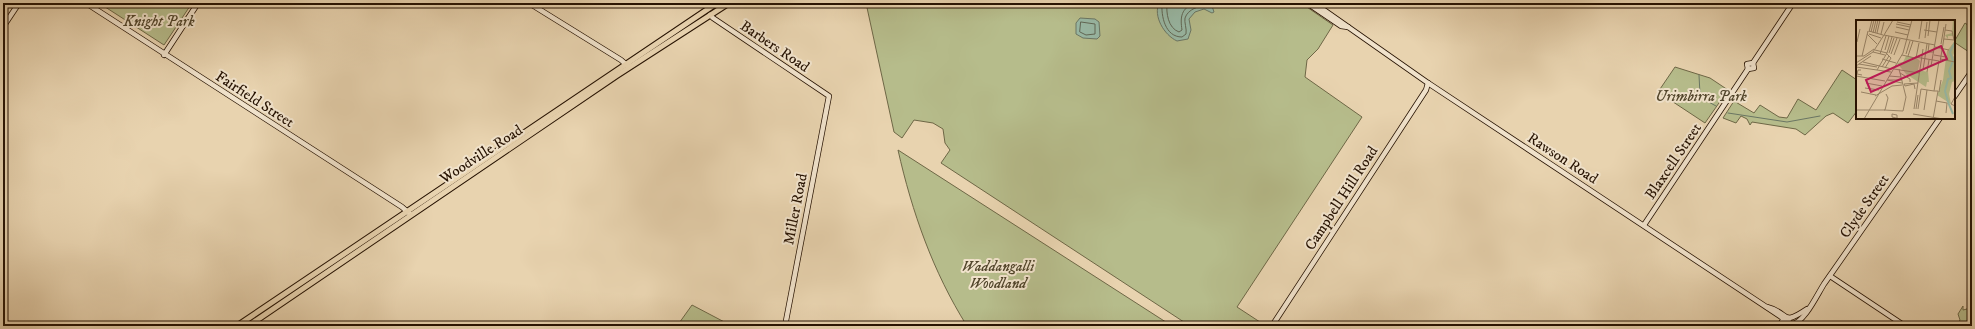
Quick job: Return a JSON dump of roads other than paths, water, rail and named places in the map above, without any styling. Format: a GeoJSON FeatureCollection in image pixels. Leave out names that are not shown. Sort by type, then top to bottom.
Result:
{"type":"FeatureCollection","features":[{"type":"Feature","properties":{"kind":"main road"},"geometry":{"type":"LineString","coordinates":[[3,27],[19,3]]}},
{"type":"Feature","properties":{"kind":"main road","name":"Fairfield Street"},"geometry":{"type":"LineString","coordinates":[[86,3],[406,210],[411,215]]}},
{"type":"Feature","properties":{"kind":"main road"},"geometry":{"type":"LineString","coordinates":[[164,54],[198,3]]}},
{"type":"Feature","properties":{"kind":"main road"},"geometry":{"type":"LineString","coordinates":[[529,3],[628,66]]}},
{"type":"Feature","properties":{"kind":"main road","name":"Woodville Road"},"geometry":{"type":"LineString","coordinates":[[248,326],[628,66],[717,3]]}},
{"type":"Feature","properties":{"kind":"main road","name":"Woodville Road"},"geometry":{"type":"LineString","coordinates":[[237,326],[406,210],[628,66],[729,3]]}},
{"type":"Feature","properties":{"kind":"main road","name":"Rawson Road"},"geometry":{"type":"LineString","coordinates":[[1307,3],[1335,22],[1348,28]]}},
{"type":"Feature","properties":{"kind":"main road"},"geometry":{"type":"LineString","coordinates":[[1310,3],[1318,4],[1322,11],[1335,22]]}},
{"type":"Feature","properties":{"kind":"main road","name":"Blaxcell Street"},"geometry":{"type":"LineString","coordinates":[[1644,225],[1748,69],[1754,68],[1753,63],[1793,3]]}},
{"type":"Feature","properties":{"kind":"main road","name":"Rawson Road"},"geometry":{"type":"LineString","coordinates":[[1318,4],[1348,28],[1428,83],[1767,307],[1773,308],[1786,321]]}},
{"type":"Feature","properties":{"kind":"main road","name":"Barbers Road"},"geometry":{"type":"LineString","coordinates":[[710,15],[829,96]]}},
{"type":"Feature","properties":{"kind":"main road"},"geometry":{"type":"LineString","coordinates":[[1955,96],[1972,71]]}},
{"type":"Feature","properties":{"kind":"main road","name":"Campbell Hill Road"},"geometry":{"type":"LineString","coordinates":[[1272,326],[1426,90],[1428,83]]}},
{"type":"Feature","properties":{"kind":"main road","name":"Miller Road"},"geometry":{"type":"LineString","coordinates":[[785,326],[829,96]]}},
{"type":"Feature","properties":{"kind":"main road","name":"Clyde Street"},"geometry":{"type":"LineString","coordinates":[[1786,321],[1796,318],[1808,308],[1939,119]]}},
{"type":"Feature","properties":{"kind":"main road"},"geometry":{"type":"LineString","coordinates":[[1830,276],[1905,326]]}},
{"type":"Feature","properties":{"kind":"main road"},"geometry":{"type":"LineString","coordinates":[[1779,326],[1786,321]]}},
{"type":"Feature","properties":{"kind":"water"},"geometry":{"type":"Polygon","coordinates":[[[1159,3],[1211,3],[1214,12],[1212,13],[1204,9],[1195,12],[1189,19],[1191,30],[1188,39],[1177,41],[1164,30],[1161,25],[1157,14],[1159,3]]]}},
{"type":"Feature","properties":{"kind":"water"},"geometry":{"type":"Polygon","coordinates":[[[1080,18],[1095,19],[1099,22],[1100,36],[1097,39],[1083,38],[1076,34],[1076,23],[1080,18]]]}},
{"type":"Feature","properties":{"kind":"waterway"},"geometry":{"type":"LineString","coordinates":[[1699,75],[1700,94]]}},
{"type":"Feature","properties":{"kind":"waterway"},"geometry":{"type":"LineString","coordinates":[[1671,100],[1696,95],[1716,106]]}},
{"type":"Feature","properties":{"kind":"waterway"},"geometry":{"type":"LineString","coordinates":[[1728,113],[1787,122],[1820,116]]}},
{"type":"Feature","properties":{"kind":"park label","name":"Knight Park"},"geometry":{"type":"Point","coordinates":[159,21]}},
{"type":"Feature","properties":{"kind":"park label","name":"Urimbirra Park"},"geometry":{"type":"Point","coordinates":[1701,96]}},
{"type":"Feature","properties":{"kind":"park label","name":"Waddangalli Woodland"},"geometry":{"type":"Point","coordinates":[998,274]}}]}
